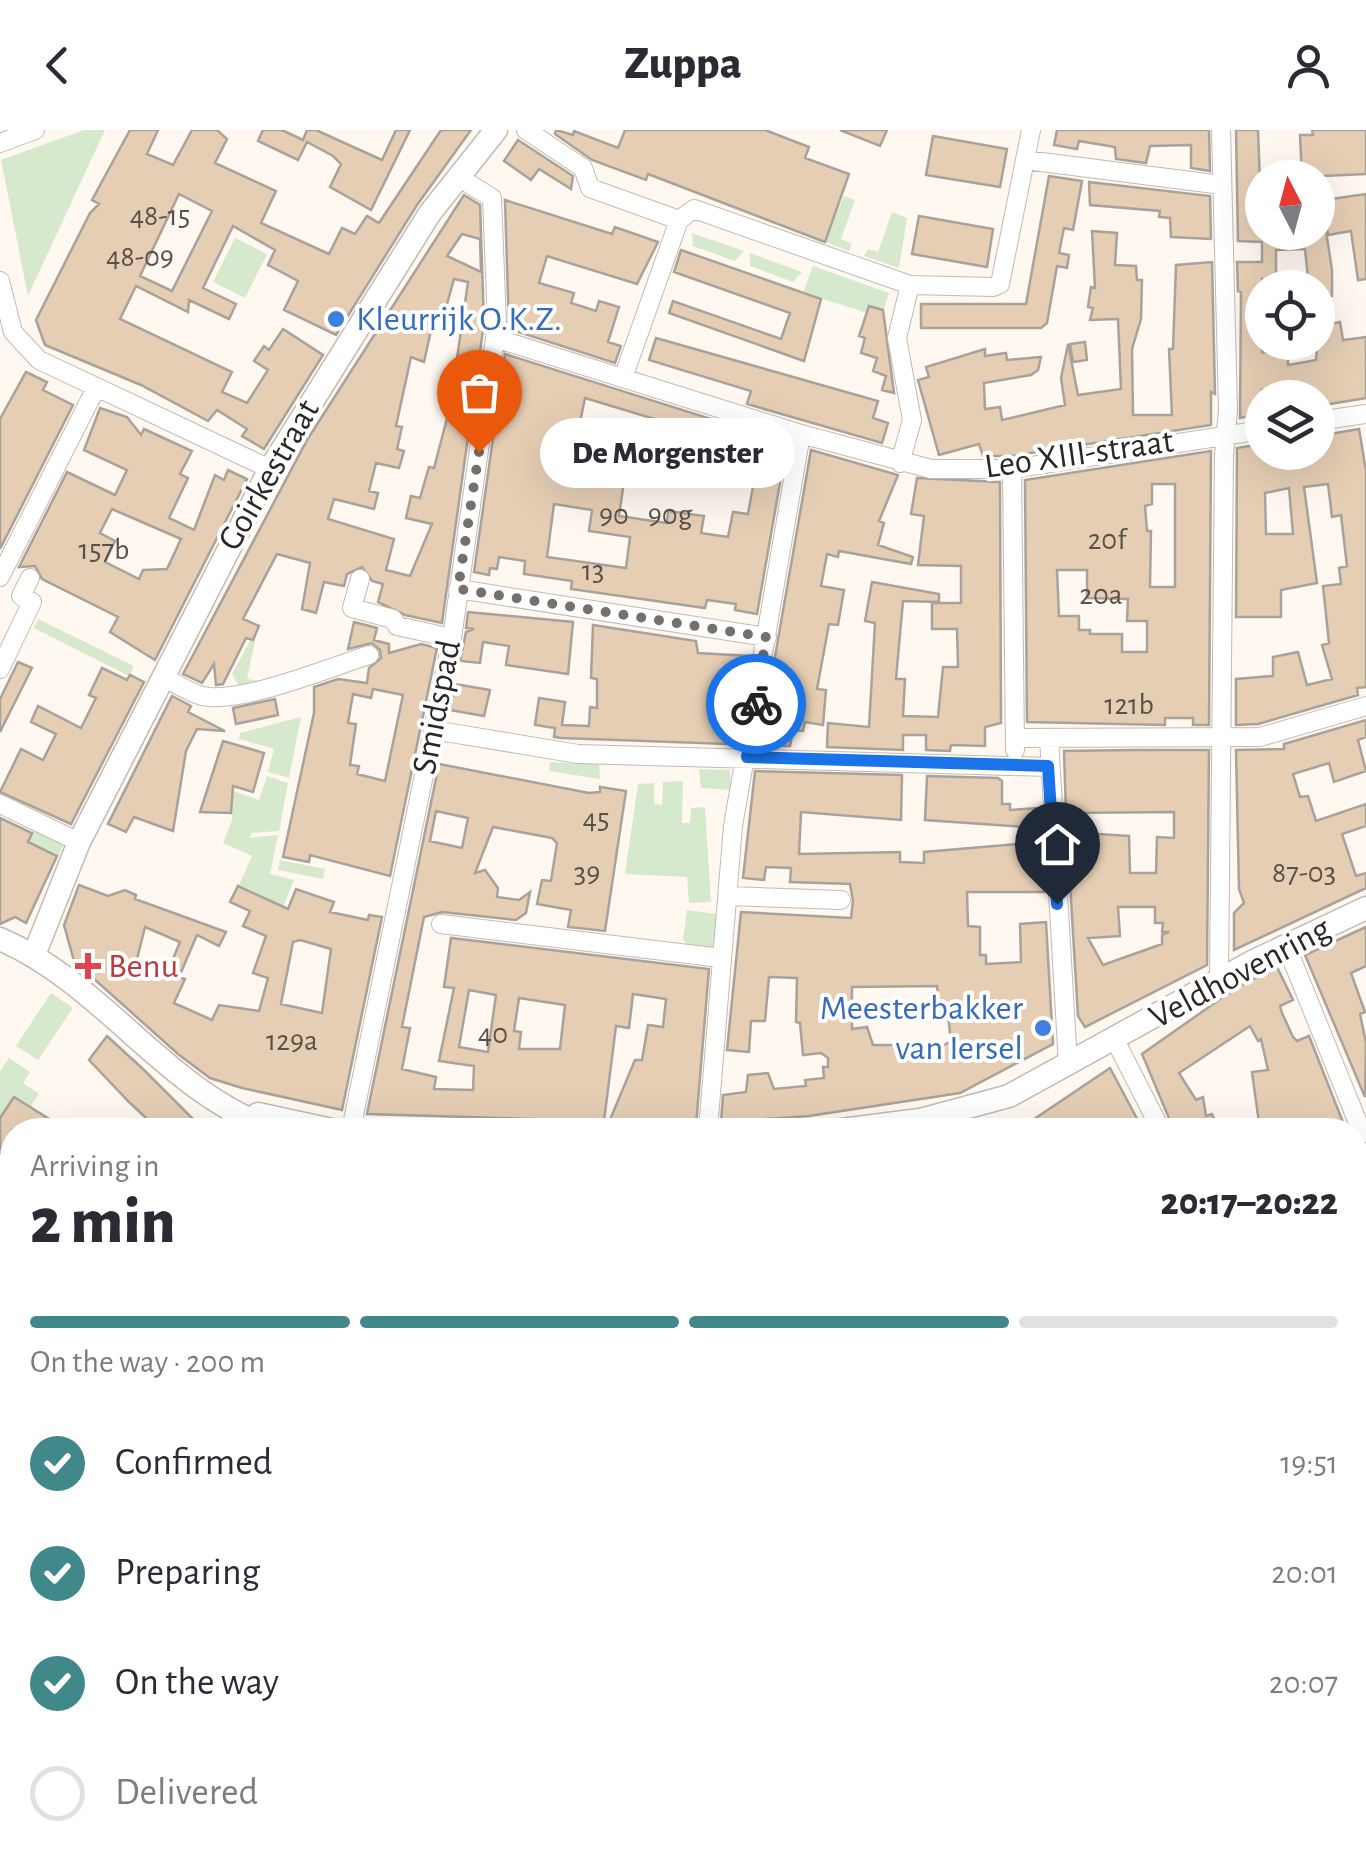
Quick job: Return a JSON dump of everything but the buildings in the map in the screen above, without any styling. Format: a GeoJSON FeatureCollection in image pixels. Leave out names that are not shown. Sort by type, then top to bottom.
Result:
{"type":"FeatureCollection","features":[{"type":"Feature","properties":{"kind":"street"},"geometry":{"type":"LineString","coordinates":[[0,142],[35,130]]}},
{"type":"Feature","properties":{"kind":"street","name":"Goirkestraat"},"geometry":{"type":"LineString","coordinates":[[34,955],[79,842],[270,470],[430,214],[496,130]]}},
{"type":"Feature","properties":{"kind":"street"},"geometry":{"type":"LineString","coordinates":[[526,130],[583,168],[590,188],[679,220]]}},
{"type":"Feature","properties":{"kind":"street"},"geometry":{"type":"LineString","coordinates":[[623,378],[679,220],[694,209],[910,284],[993,288],[1004,281],[1031,130]]}},
{"type":"Feature","properties":{"kind":"street"},"geometry":{"type":"LineString","coordinates":[[1219,980],[1228,303],[1221,130]]}},
{"type":"Feature","properties":{"kind":"street"},"geometry":{"type":"LineString","coordinates":[[1026,160],[1222,185]]}},
{"type":"Feature","properties":{"kind":"street","name":"Smidspad"},"geometry":{"type":"LineString","coordinates":[[353,1118],[452,638],[495,338],[492,198],[460,178]]}},
{"type":"Feature","properties":{"kind":"street"},"geometry":{"type":"LineString","coordinates":[[0,282],[8,322],[23,348],[96,388],[270,470]]}},
{"type":"Feature","properties":{"kind":"street"},"geometry":{"type":"LineString","coordinates":[[900,463],[912,420],[897,338],[910,284]]}},
{"type":"Feature","properties":{"kind":"street","name":"Leo XIII-straat"},"geometry":{"type":"LineString","coordinates":[[495,338],[801,434],[931,469],[1012,469],[1245,432]]}},
{"type":"Feature","properties":{"kind":"street"},"geometry":{"type":"LineString","coordinates":[[0,576],[96,388]]}},
{"type":"Feature","properties":{"kind":"street"},"geometry":{"type":"LineString","coordinates":[[1335,419],[1366,414]]}},
{"type":"Feature","properties":{"kind":"street"},"geometry":{"type":"LineString","coordinates":[[709,1118],[733,826],[801,434]]}},
{"type":"Feature","properties":{"kind":"street"},"geometry":{"type":"LineString","coordinates":[[1012,469],[1015,766]]}},
{"type":"Feature","properties":{"kind":"street"},"geometry":{"type":"LineString","coordinates":[[0,669],[32,602],[21,596],[30,578]]}},
{"type":"Feature","properties":{"kind":"street"},"geometry":{"type":"LineString","coordinates":[[360,580],[352,608],[393,619],[398,626],[452,638]]}},
{"type":"Feature","properties":{"kind":"street"},"geometry":{"type":"LineString","coordinates":[[458,589],[766,637]]}},
{"type":"Feature","properties":{"kind":"street"},"geometry":{"type":"LineString","coordinates":[[163,677],[199,695],[215,698],[266,688],[369,655]]}},
{"type":"Feature","properties":{"kind":"street"},"geometry":{"type":"LineString","coordinates":[[1015,738],[1260,737],[1366,706]]}},
{"type":"Feature","properties":{"kind":"street"},"geometry":{"type":"LineString","coordinates":[[433,730],[578,754],[1048,766]]}},
{"type":"Feature","properties":{"kind":"street"},"geometry":{"type":"LineString","coordinates":[[1048,738],[1068,1065]]}},
{"type":"Feature","properties":{"kind":"street"},"geometry":{"type":"LineString","coordinates":[[0,804],[79,842]]}},
{"type":"Feature","properties":{"kind":"street"},"geometry":{"type":"LineString","coordinates":[[728,896],[842,900]]}},
{"type":"Feature","properties":{"kind":"street","name":"Veldhovenring"},"geometry":{"type":"LineString","coordinates":[[941,1118],[1008,1096],[1219,980],[1366,908]]}},
{"type":"Feature","properties":{"kind":"street"},"geometry":{"type":"LineString","coordinates":[[440,924],[721,958]]}},
{"type":"Feature","properties":{"kind":"street"},"geometry":{"type":"LineString","coordinates":[[0,940],[34,955],[184,1082],[253,1118]]}},
{"type":"Feature","properties":{"kind":"street"},"geometry":{"type":"LineString","coordinates":[[1286,945],[1356,1118]]}},
{"type":"Feature","properties":{"kind":"street"},"geometry":{"type":"LineString","coordinates":[[1115,1040],[1154,1118]]}},
{"type":"Feature","properties":{"kind":"street"},"geometry":{"type":"LineString","coordinates":[[242,1112],[272,1118]]}},
{"type":"Feature","properties":{"kind":"green space"},"geometry":{"type":"Polygon","coordinates":[[[84,130],[105,130],[28,296],[1,160],[84,130]]]}},
{"type":"Feature","properties":{"kind":"green space"},"geometry":{"type":"Polygon","coordinates":[[[844,196],[855,200],[841,239],[852,244],[849,251],[825,242],[844,196]]]}},
{"type":"Feature","properties":{"kind":"green space"},"geometry":{"type":"Polygon","coordinates":[[[892,212],[907,218],[899,268],[864,256],[868,249],[878,252],[892,212]]]}},
{"type":"Feature","properties":{"kind":"green space"},"geometry":{"type":"Polygon","coordinates":[[[692,233],[744,251],[735,261],[693,246],[692,233]]]}},
{"type":"Feature","properties":{"kind":"green space"},"geometry":{"type":"Polygon","coordinates":[[[235,238],[267,254],[245,298],[213,282],[235,238]]]}},
{"type":"Feature","properties":{"kind":"green space"},"geometry":{"type":"Polygon","coordinates":[[[750,253],[802,272],[793,282],[750,266],[750,253]]]}},
{"type":"Feature","properties":{"kind":"green space"},"geometry":{"type":"Polygon","coordinates":[[[813,266],[889,293],[881,317],[803,293],[813,266]]]}},
{"type":"Feature","properties":{"kind":"green space"},"geometry":{"type":"Polygon","coordinates":[[[38,619],[134,666],[129,676],[34,628],[38,619]]]}},
{"type":"Feature","properties":{"kind":"green space"},"geometry":{"type":"Polygon","coordinates":[[[258,626],[247,679],[262,681],[239,686],[232,674],[258,626]]]}},
{"type":"Feature","properties":{"kind":"green space"},"geometry":{"type":"Polygon","coordinates":[[[301,717],[289,778],[268,772],[274,749],[239,739],[240,733],[301,717]]]}},
{"type":"Feature","properties":{"kind":"green space"},"geometry":{"type":"Polygon","coordinates":[[[550,762],[599,764],[600,779],[549,771],[550,762]]]}},
{"type":"Feature","properties":{"kind":"green space"},"geometry":{"type":"Polygon","coordinates":[[[699,769],[730,770],[730,790],[701,788],[699,769]]]}},
{"type":"Feature","properties":{"kind":"green space"},"geometry":{"type":"Polygon","coordinates":[[[267,776],[288,783],[279,831],[251,833],[250,838],[278,835],[270,874],[294,880],[280,915],[263,909],[267,898],[239,885],[252,856],[223,843],[232,820],[233,791],[259,800],[267,776]]]}},
{"type":"Feature","properties":{"kind":"green space"},"geometry":{"type":"Polygon","coordinates":[[[683,781],[682,823],[690,823],[691,808],[705,807],[711,902],[689,903],[687,877],[625,874],[638,784],[654,783],[654,804],[662,805],[663,782],[683,781]]]}},
{"type":"Feature","properties":{"kind":"green space"},"geometry":{"type":"Polygon","coordinates":[[[20,821],[64,843],[58,857],[28,842],[33,830],[20,821]]]}},
{"type":"Feature","properties":{"kind":"green space"},"geometry":{"type":"Polygon","coordinates":[[[280,860],[325,869],[323,879],[278,870],[280,860]]]}},
{"type":"Feature","properties":{"kind":"green space"},"geometry":{"type":"Polygon","coordinates":[[[687,910],[716,914],[713,950],[688,947],[683,939],[687,910]]]}},
{"type":"Feature","properties":{"kind":"green space"},"geometry":{"type":"Polygon","coordinates":[[[51,993],[73,1008],[38,1060],[16,1046],[51,993]]]}},
{"type":"Feature","properties":{"kind":"green space"},"geometry":{"type":"Polygon","coordinates":[[[9,1058],[30,1072],[23,1083],[39,1094],[30,1107],[0,1118],[0,1071],[9,1058]]]}},
{"type":"Feature","properties":{"kind":"way so far"},"geometry":{"type":"LineString","coordinates":[[479,452],[458,589],[766,637],[756,704]]}},
{"type":"Feature","properties":{"kind":"place","name":"Kleurrijk O.K.Z."},"geometry":{"type":"Point","coordinates":[336,319]}},
{"type":"Feature","properties":{"kind":"place","name":"De Morgenster"},"geometry":{"type":"Point","coordinates":[479,452]}},
{"type":"Feature","properties":{"kind":"place","name":"Benu"},"geometry":{"type":"Point","coordinates":[88,966]}},
{"type":"Feature","properties":{"kind":"place","name":"Meesterbakker van Iersel"},"geometry":{"type":"Point","coordinates":[1043,1028]}},
{"type":"Feature","properties":{"kind":"route"},"geometry":{"type":"LineString","coordinates":[[756,704],[747,757],[1048,766],[1057,904]]}}]}
